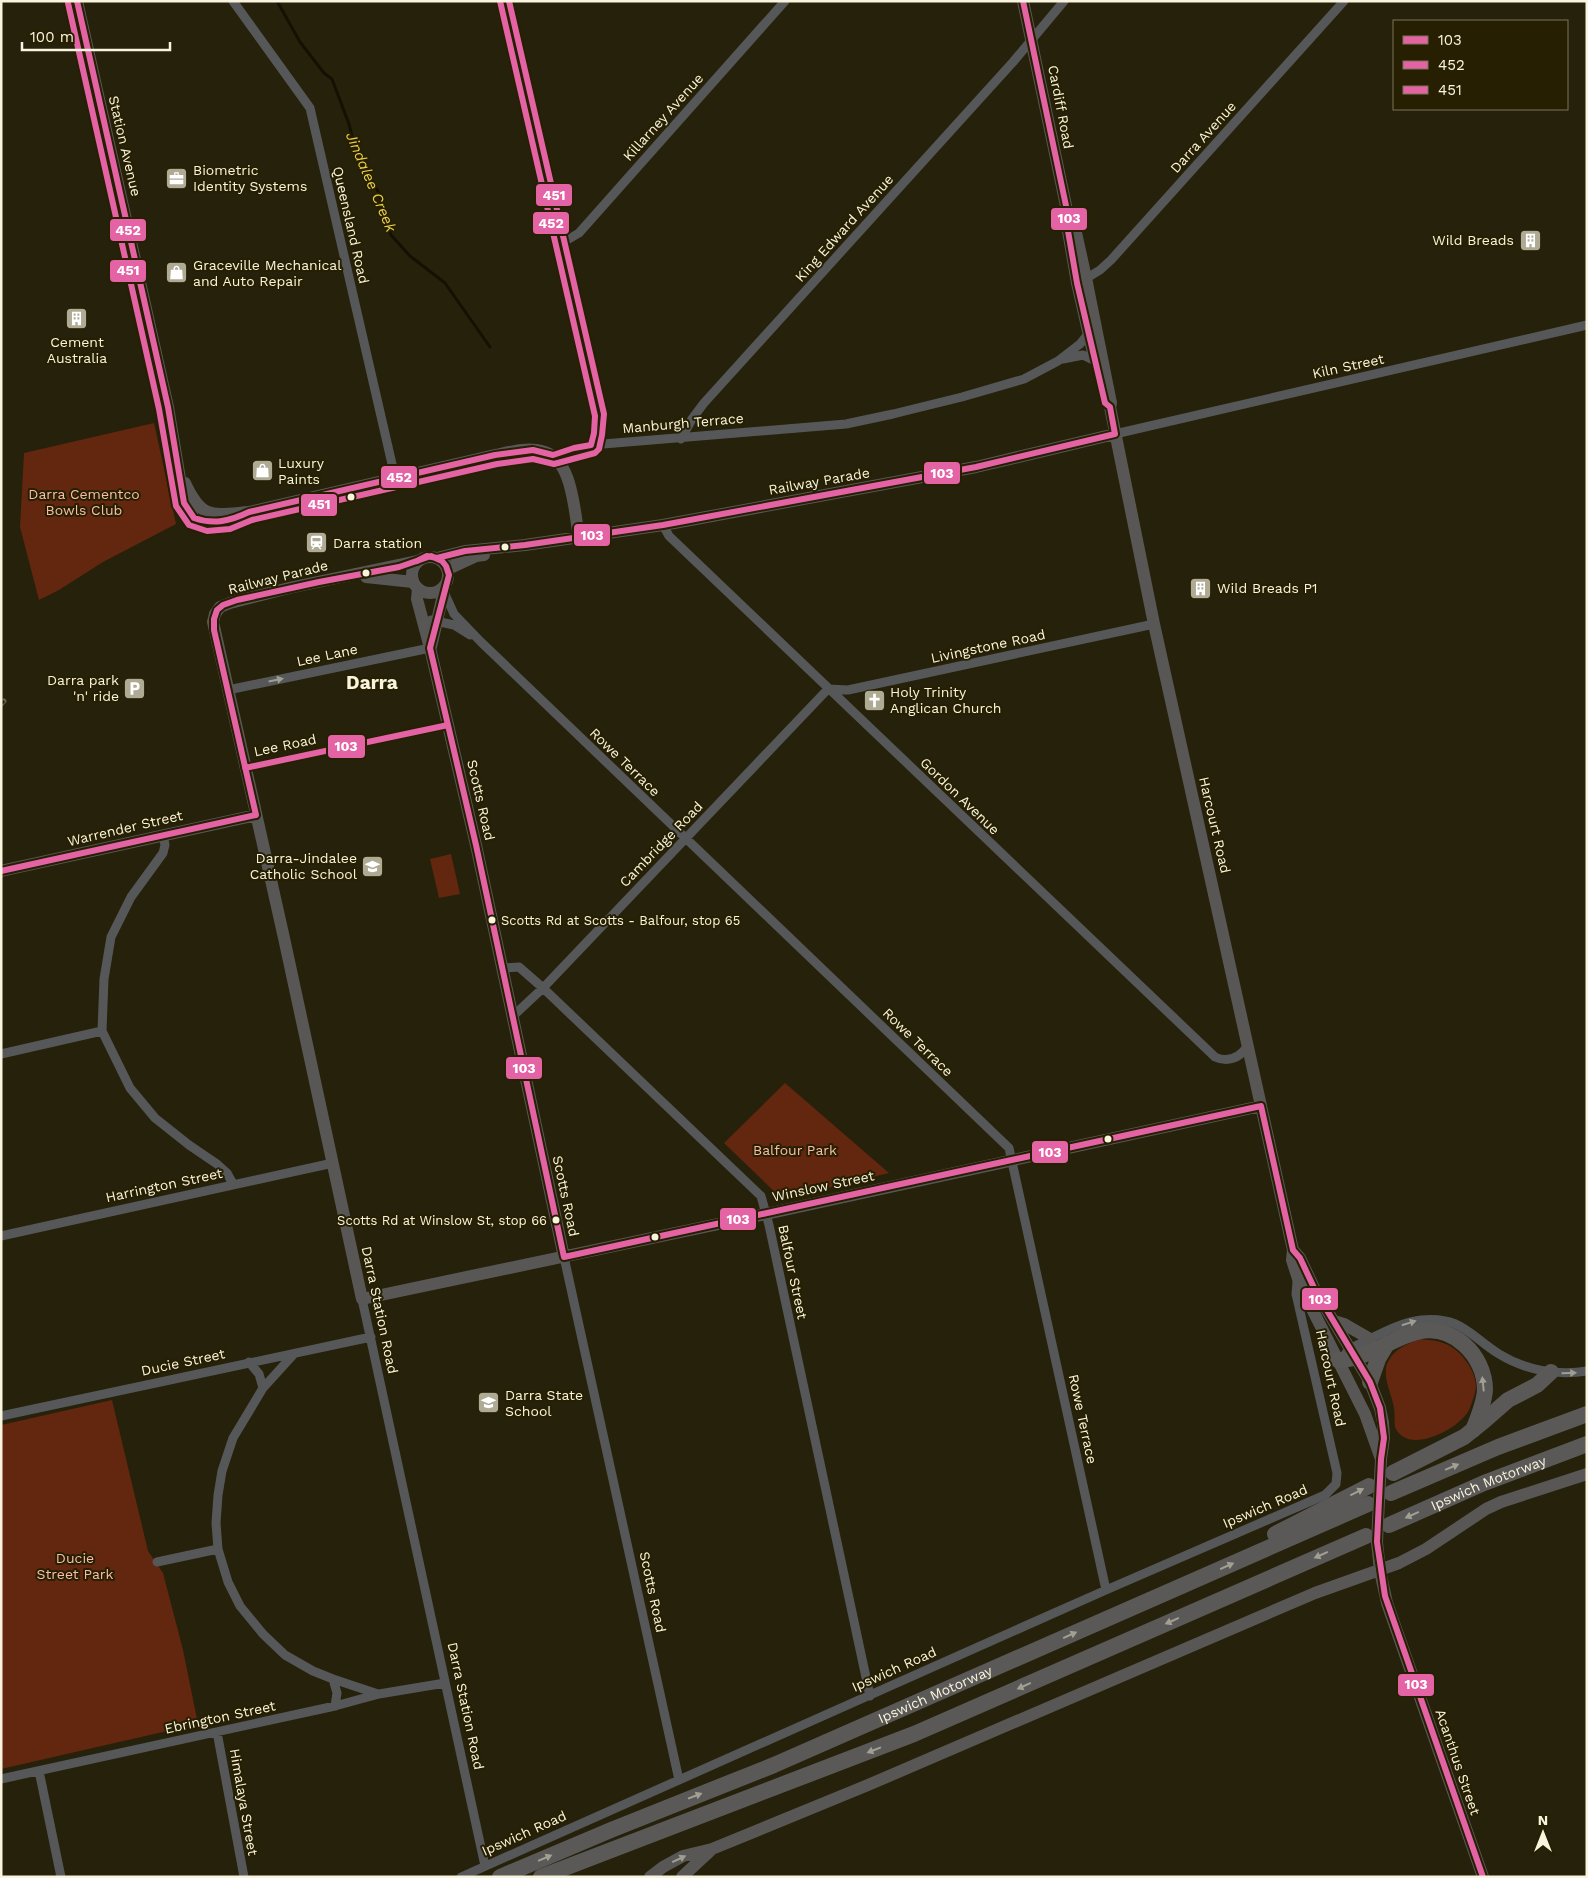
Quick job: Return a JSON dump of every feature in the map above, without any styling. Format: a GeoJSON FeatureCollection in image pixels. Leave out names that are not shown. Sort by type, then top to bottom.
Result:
{"type":"FeatureCollection","features":[{"type":"Feature","properties":{"kind":"highway"},"geometry":{"type":"LineString","coordinates":[[1338,1360],[1353,1353],[1387,1344],[1404,1336],[1428,1330],[1441,1332],[1464,1344],[1473,1354],[1479,1365],[1485,1390],[1482,1408],[1473,1430]]}},
{"type":"Feature","properties":{"kind":"highway"},"geometry":{"type":"LineString","coordinates":[[1370,1382],[1378,1358],[1387,1344]]}},
{"type":"Feature","properties":{"kind":"highway"},"geometry":{"type":"LineString","coordinates":[[1393,1473],[1434,1453],[1473,1430],[1508,1400],[1537,1385],[1551,1372]]}},
{"type":"Feature","properties":{"kind":"highway","name":"Ipswich Motorway"},"geometry":{"type":"LineString","coordinates":[[1391,1493],[1498,1447],[1587,1414]]}},
{"type":"Feature","properties":{"kind":"highway","name":"Ipswich Motorway"},"geometry":{"type":"LineString","coordinates":[[1389,1525],[1484,1483],[1587,1444]]}},
{"type":"Feature","properties":{"kind":"highway"},"geometry":{"type":"LineString","coordinates":[[1257,1553],[1267,1538],[1369,1486]]}},
{"type":"Feature","properties":{"kind":"highway","name":"Ipswich Motorway"},"geometry":{"type":"LineString","coordinates":[[500,1877],[783,1761],[1368,1504]]}},
{"type":"Feature","properties":{"kind":"highway","name":"Ipswich Motorway"},"geometry":{"type":"LineString","coordinates":[[541,1877],[914,1734],[1371,1539]]}},
{"type":"Feature","properties":{"kind":"street","name":"Station Avenue"},"geometry":{"type":"LineString","coordinates":[[76,1],[168,407],[181,474],[184,503],[194,518],[201,521],[209,518]]}},
{"type":"Feature","properties":{"kind":"street","name":"Queensland Road"},"geometry":{"type":"LineString","coordinates":[[233,1],[310,108],[395,477]]}},
{"type":"Feature","properties":{"kind":"street"},"geometry":{"type":"LineString","coordinates":[[500,1],[595,416],[591,445]]}},
{"type":"Feature","properties":{"kind":"street","name":"Killarney Avenue"},"geometry":{"type":"LineString","coordinates":[[557,246],[579,233],[786,1]]}},
{"type":"Feature","properties":{"kind":"street","name":"Cardiff Road"},"geometry":{"type":"LineString","coordinates":[[1024,1],[1068,220],[1068,231],[1082,281],[1098,364]]}},
{"type":"Feature","properties":{"kind":"street","name":"King Edward Avenue"},"geometry":{"type":"LineString","coordinates":[[682,439],[692,419],[704,403],[1013,62],[1064,1]]}},
{"type":"Feature","properties":{"kind":"street","name":"Darra Avenue"},"geometry":{"type":"LineString","coordinates":[[1082,281],[1100,270],[1111,260],[1344,1]]}},
{"type":"Feature","properties":{"kind":"street","name":"Cardiff Road"},"geometry":{"type":"LineString","coordinates":[[1082,281],[1088,334],[1098,364]]}},
{"type":"Feature","properties":{"kind":"street","name":"Kiln Street"},"geometry":{"type":"LineString","coordinates":[[1115,434],[1587,325]]}},
{"type":"Feature","properties":{"kind":"street","name":"Manburgh Terrace"},"geometry":{"type":"LineString","coordinates":[[209,518],[234,519],[249,512],[395,477],[522,451],[542,451],[554,455],[574,448],[591,445],[846,424],[919,408],[1002,387],[1024,379],[1058,361],[1080,344],[1088,334]]}},
{"type":"Feature","properties":{"kind":"street","name":"Manburgh Terrace"},"geometry":{"type":"LineString","coordinates":[[1058,361],[1083,355],[1098,364]]}},
{"type":"Feature","properties":{"kind":"street","name":"Harcourt Road"},"geometry":{"type":"LineString","coordinates":[[1098,364],[1105,403],[1110,407],[1154,624],[1293,1250],[1292,1260],[1297,1278],[1370,1424],[1381,1459]]}},
{"type":"Feature","properties":{"kind":"street","name":"Railway Parade"},"geometry":{"type":"LineString","coordinates":[[437,558],[465,551],[525,545],[663,525],[976,467],[1115,434]]}},
{"type":"Feature","properties":{"kind":"street"},"geometry":{"type":"LineString","coordinates":[[554,455],[560,461],[567,474],[579,537]]}},
{"type":"Feature","properties":{"kind":"street","name":"Gordon Avenue"},"geometry":{"type":"LineString","coordinates":[[663,525],[669,536],[1215,1057],[1220,1060],[1232,1059],[1241,1054],[1247,1047]]}},
{"type":"Feature","properties":{"kind":"street","name":"Railway Parade"},"geometry":{"type":"LineString","coordinates":[[448,569],[476,556],[525,545]]}},
{"type":"Feature","properties":{"kind":"street"},"geometry":{"type":"LineString","coordinates":[[427,556],[442,560],[448,569],[449,575],[445,589],[429,593],[416,586],[412,571],[417,562],[427,556]]}},
{"type":"Feature","properties":{"kind":"street","name":"Railway Parade"},"geometry":{"type":"LineString","coordinates":[[215,614],[220,607],[230,603],[298,586],[417,562]]}},
{"type":"Feature","properties":{"kind":"street","name":"Railway Parade"},"geometry":{"type":"LineString","coordinates":[[351,575],[416,586]]}},
{"type":"Feature","properties":{"kind":"street","name":"Scotts Road"},"geometry":{"type":"LineString","coordinates":[[416,586],[417,598],[448,725],[502,968],[679,1780]]}},
{"type":"Feature","properties":{"kind":"street","name":"Scotts Road"},"geometry":{"type":"LineString","coordinates":[[430,648],[445,589]]}},
{"type":"Feature","properties":{"kind":"street","name":"Rowe Terrace"},"geometry":{"type":"LineString","coordinates":[[445,589],[454,614],[480,642],[1009,1148],[1106,1590]]}},
{"type":"Feature","properties":{"kind":"street","name":"Darra Station Road"},"geometry":{"type":"LineString","coordinates":[[215,614],[213,622],[215,633],[486,1866]]}},
{"type":"Feature","properties":{"kind":"street","name":"Rowe Terrace"},"geometry":{"type":"LineString","coordinates":[[422,618],[454,625],[480,642]]}},
{"type":"Feature","properties":{"kind":"street","name":"Livingstone Road"},"geometry":{"type":"LineString","coordinates":[[828,689],[848,690],[1154,624]]}},
{"type":"Feature","properties":{"kind":"street","name":"Lee Lane"},"geometry":{"type":"LineString","coordinates":[[228,690],[430,648]]}},
{"type":"Feature","properties":{"kind":"street","name":"Cambridge Road"},"geometry":{"type":"LineString","coordinates":[[512,1018],[543,988],[828,689]]}},
{"type":"Feature","properties":{"kind":"street","name":"Lee Road"},"geometry":{"type":"LineString","coordinates":[[246,768],[448,725]]}},
{"type":"Feature","properties":{"kind":"street","name":"Warrender Street"},"geometry":{"type":"LineString","coordinates":[[1,871],[256,815]]}},
{"type":"Feature","properties":{"kind":"street"},"geometry":{"type":"LineString","coordinates":[[163,835],[165,845],[163,853],[131,898],[111,937],[104,979],[102,1031],[130,1088],[155,1118],[217,1164],[227,1173],[233,1184]]}},
{"type":"Feature","properties":{"kind":"street","name":"Balfour Street"},"geometry":{"type":"LineString","coordinates":[[502,968],[518,967],[543,988],[761,1196],[870,1696]]}},
{"type":"Feature","properties":{"kind":"street"},"geometry":{"type":"LineString","coordinates":[[1,1054],[102,1031]]}},
{"type":"Feature","properties":{"kind":"street","name":"Winslow Street"},"geometry":{"type":"LineString","coordinates":[[362,1299],[766,1214],[1261,1106]]}},
{"type":"Feature","properties":{"kind":"street","name":"Harrington Street"},"geometry":{"type":"LineString","coordinates":[[1,1236],[333,1163]]}},
{"type":"Feature","properties":{"kind":"street","name":"Harcourt Road"},"geometry":{"type":"LineString","coordinates":[[1293,1250],[1300,1258],[1316,1292],[1370,1382],[1380,1408],[1384,1438],[1371,1539],[1380,1571]]}},
{"type":"Feature","properties":{"kind":"street","name":"Harcourt Road"},"geometry":{"type":"LineString","coordinates":[[1297,1278],[1296,1294],[1303,1317],[1337,1473],[1336,1484]]}},
{"type":"Feature","properties":{"kind":"street"},"geometry":{"type":"LineString","coordinates":[[1353,1353],[1370,1339],[1411,1322],[1443,1320],[1470,1331],[1506,1358],[1528,1367],[1551,1372],[1575,1373],[1587,1371]]}},
{"type":"Feature","properties":{"kind":"street"},"geometry":{"type":"LineString","coordinates":[[1334,1321],[1344,1324],[1370,1339]]}},
{"type":"Feature","properties":{"kind":"street","name":"Ducie Street"},"geometry":{"type":"LineString","coordinates":[[1,1416],[370,1337]]}},
{"type":"Feature","properties":{"kind":"street"},"geometry":{"type":"LineString","coordinates":[[293,1355],[263,1388],[233,1438],[222,1471],[216,1523],[218,1549],[228,1582],[240,1606],[263,1634],[285,1655],[313,1671],[379,1694]]}},
{"type":"Feature","properties":{"kind":"street"},"geometry":{"type":"LineString","coordinates":[[249,1362],[259,1374],[263,1388]]}},
{"type":"Feature","properties":{"kind":"street"},"geometry":{"type":"LineString","coordinates":[[650,1877],[683,1856],[712,1849],[868,1785],[1315,1593],[1380,1571],[1426,1549],[1501,1502],[1587,1474]]}},
{"type":"Feature","properties":{"kind":"street","name":"Ipswich Road"},"geometry":{"type":"LineString","coordinates":[[461,1877],[1106,1590],[1314,1502],[1326,1495],[1336,1484]]}},
{"type":"Feature","properties":{"kind":"street"},"geometry":{"type":"LineString","coordinates":[[157,1562],[218,1549]]}},
{"type":"Feature","properties":{"kind":"street","name":"Acanthus Street"},"geometry":{"type":"LineString","coordinates":[[1380,1571],[1387,1603],[1483,1877]]}},
{"type":"Feature","properties":{"kind":"street"},"geometry":{"type":"LineString","coordinates":[[333,1679],[337,1693],[335,1706]]}},
{"type":"Feature","properties":{"kind":"street","name":"Ebrington Street"},"geometry":{"type":"LineString","coordinates":[[1,1779],[335,1706],[379,1694],[445,1683]]}},
{"type":"Feature","properties":{"kind":"street","name":"Himalaya Street"},"geometry":{"type":"LineString","coordinates":[[217,1732],[244,1877]]}},
{"type":"Feature","properties":{"kind":"street"},"geometry":{"type":"LineString","coordinates":[[39,1771],[61,1877]]}},
{"type":"Feature","properties":{"kind":"street"},"geometry":{"type":"LineString","coordinates":[[682,1877],[712,1849]]}},
{"type":"Feature","properties":{"kind":"green space","name":"Darra Cementco Bowls Club"},"geometry":{"type":"Polygon","coordinates":[[[154,423],[176,524],[103,562],[59,590],[39,600],[20,527],[24,453],[154,423]]]}},
{"type":"Feature","properties":{"kind":"green space"},"geometry":{"type":"Polygon","coordinates":[[[451,854],[460,894],[439,898],[430,859],[451,854]]]}},
{"type":"Feature","properties":{"kind":"green space","name":"Balfour Park"},"geometry":{"type":"Polygon","coordinates":[[[785,1083],[889,1173],[782,1199],[724,1143],[785,1083]]]}},
{"type":"Feature","properties":{"kind":"green space"},"geometry":{"type":"Polygon","coordinates":[[[1420,1339],[1443,1343],[1455,1349],[1473,1372],[1476,1388],[1470,1408],[1459,1422],[1440,1434],[1419,1440],[1401,1435],[1395,1427],[1394,1408],[1387,1384],[1386,1371],[1389,1360],[1398,1349],[1420,1339]]]}},
{"type":"Feature","properties":{"kind":"green space","name":"Ducie Street Park"},"geometry":{"type":"Polygon","coordinates":[[[112,1400],[148,1551],[163,1573],[183,1650],[198,1724],[1,1769],[1,1425],[112,1400]]]}},
{"type":"Feature","properties":{"kind":"waterway","name":"Jindalee Creek"},"geometry":{"type":"LineString","coordinates":[[277,1],[300,42],[324,73],[332,79],[349,124],[356,154],[379,193],[386,216],[386,223],[391,235],[410,256],[445,283],[490,347]]}},
{"type":"Feature","properties":{"kind":"railway"},"geometry":{"type":"LineString","coordinates":[[1,704],[4,701]]}},
{"type":"Feature","properties":{"kind":"transit line","name":"452"},"geometry":{"type":"LineString","coordinates":[[77,1],[168,407],[184,503],[194,518],[215,522],[222,521],[249,512],[495,455],[533,450],[553,455],[591,445]]}},
{"type":"Feature","properties":{"kind":"transit line","name":"452"},"geometry":{"type":"LineString","coordinates":[[500,1],[595,416],[591,445]]}},
{"type":"Feature","properties":{"kind":"transit line","name":"451"},"geometry":{"type":"LineString","coordinates":[[68,3],[159,409],[176,506],[189,525],[207,531],[230,529],[252,520],[497,464],[533,459],[554,464],[595,453],[599,449],[604,414],[509,1]]}},
{"type":"Feature","properties":{"kind":"transit line","name":"103"},"geometry":{"type":"LineString","coordinates":[[1023,1],[1069,220],[1068,231],[1077,283],[1105,403],[1110,407],[1115,434]]}},
{"type":"Feature","properties":{"kind":"transit line","name":"103"},"geometry":{"type":"LineString","coordinates":[[417,561],[427,556],[437,558],[465,551],[525,545],[663,525],[976,467],[1115,434]]}},
{"type":"Feature","properties":{"kind":"transit line","name":"103"},"geometry":{"type":"LineString","coordinates":[[256,815],[214,630],[214,619],[217,610],[223,605],[237,600],[399,567],[431,556],[442,561],[449,575],[430,648],[476,845],[564,1257]]}},
{"type":"Feature","properties":{"kind":"transit line","name":"103"},"geometry":{"type":"LineString","coordinates":[[245,768],[448,725]]}},
{"type":"Feature","properties":{"kind":"transit line","name":"103"},"geometry":{"type":"LineString","coordinates":[[1,871],[256,815]]}},
{"type":"Feature","properties":{"kind":"transit line","name":"103"},"geometry":{"type":"LineString","coordinates":[[1261,1106],[1293,1250],[1300,1258],[1316,1292],[1370,1382],[1380,1408],[1384,1438],[1381,1459],[1377,1542],[1385,1596],[1483,1877]]}},
{"type":"Feature","properties":{"kind":"transit line","name":"103"},"geometry":{"type":"LineString","coordinates":[[564,1257],[1261,1106]]}},
{"type":"Feature","properties":{"kind":"place","name":"Biometric Identity Systems"},"geometry":{"type":"Point","coordinates":[177,178]}},
{"type":"Feature","properties":{"kind":"place","name":"Wild Breads"},"geometry":{"type":"Point","coordinates":[1530,240]}},
{"type":"Feature","properties":{"kind":"place","name":"Graceville Mechanical and Auto Repair"},"geometry":{"type":"Point","coordinates":[177,273]}},
{"type":"Feature","properties":{"kind":"place","name":"Cement Australia"},"geometry":{"type":"Point","coordinates":[77,319]}},
{"type":"Feature","properties":{"kind":"place","name":"Luxury Paints"},"geometry":{"type":"Point","coordinates":[262,471]}},
{"type":"Feature","properties":{"kind":"place","name":"Darra station"},"geometry":{"type":"Point","coordinates":[317,543]}},
{"type":"Feature","properties":{"kind":"place","name":"Wild Breads P1"},"geometry":{"type":"Point","coordinates":[1201,588]}},
{"type":"Feature","properties":{"kind":"place","name":"Darra park 'n' ride"},"geometry":{"type":"Point","coordinates":[135,688]}},
{"type":"Feature","properties":{"kind":"place","name":"Holy Trinity Anglican Church"},"geometry":{"type":"Point","coordinates":[874,700]}},
{"type":"Feature","properties":{"kind":"place","name":"Darra-Jindalee Catholic School"},"geometry":{"type":"Point","coordinates":[373,866]}},
{"type":"Feature","properties":{"kind":"place","name":"Scotts Rd at Scotts - Balfour, stop 65"},"geometry":{"type":"Point","coordinates":[492,920]}},
{"type":"Feature","properties":{"kind":"place","name":"Scotts Rd at Winslow St, stop 66"},"geometry":{"type":"Point","coordinates":[556,1220]}},
{"type":"Feature","properties":{"kind":"place","name":"Darra State School"},"geometry":{"type":"Point","coordinates":[489,1403]}},
{"type":"Feature","properties":{"kind":"district","name":"Darra"},"geometry":{"type":"Point","coordinates":[372,682]}}]}
